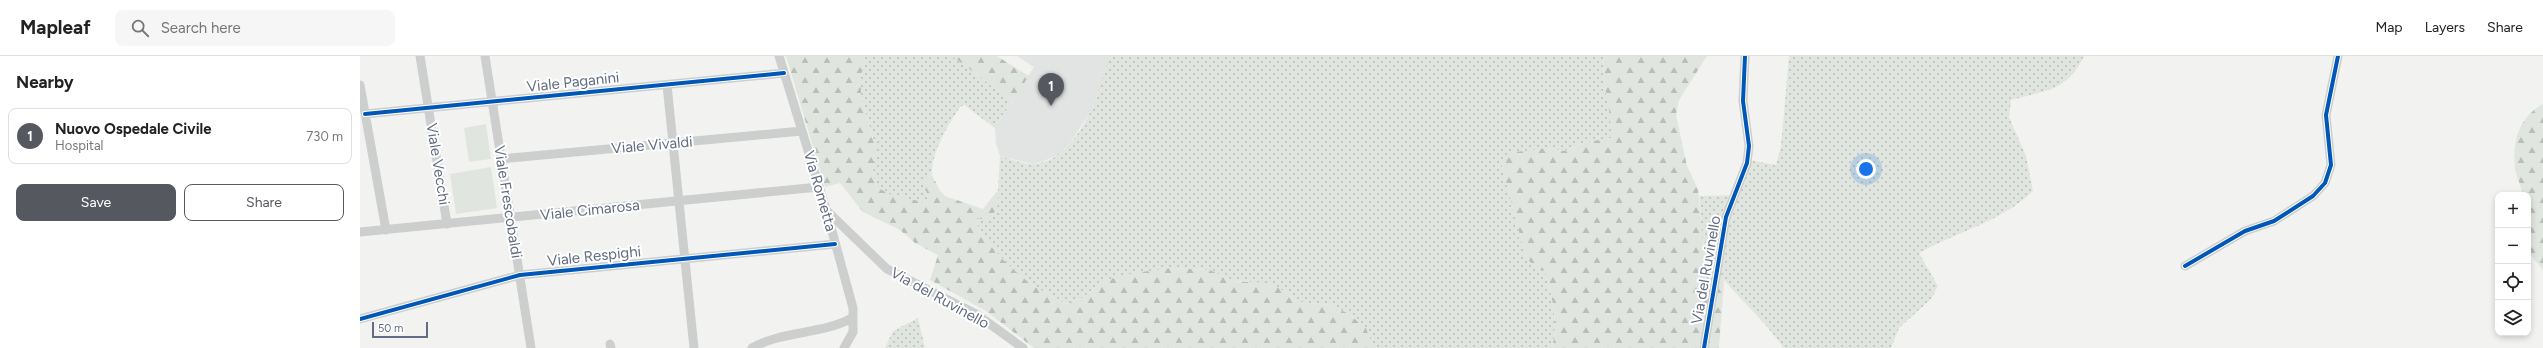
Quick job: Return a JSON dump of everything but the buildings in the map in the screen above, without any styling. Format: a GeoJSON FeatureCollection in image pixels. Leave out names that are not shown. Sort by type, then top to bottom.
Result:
{"type":"FeatureCollection","features":[{"type":"Feature","properties":{"kind":"street","name":"Viale Vecchi"},"geometry":{"type":"LineString","coordinates":[[420,56],[447,224]]}},
{"type":"Feature","properties":{"kind":"street","name":"Viale Frescobaldi"},"geometry":{"type":"LineString","coordinates":[[485,56],[491,102],[531,348]]}},
{"type":"Feature","properties":{"kind":"street","name":"Via Rometta"},"geometry":{"type":"LineString","coordinates":[[779,56],[826,210],[853,308],[853,332],[844,348]]}},
{"type":"Feature","properties":{"kind":"street","name":"Via del Ruvinello"},"geometry":{"type":"LineString","coordinates":[[1704,348],[1726,217],[1747,163],[1748,152],[1742,101],[1745,56]]}},
{"type":"Feature","properties":{"kind":"street"},"geometry":{"type":"LineString","coordinates":[[2186,266],[2245,231],[2274,221],[2313,196],[2325,183],[2331,165],[2326,115],[2338,56]]}},
{"type":"Feature","properties":{"kind":"street","name":"Viale Paganini"},"geometry":{"type":"LineString","coordinates":[[365,114],[784,73]]}},
{"type":"Feature","properties":{"kind":"street"},"geometry":{"type":"LineString","coordinates":[[360,85],[361,98],[386,230]]}},
{"type":"Feature","properties":{"kind":"street"},"geometry":{"type":"LineString","coordinates":[[668,85],[678,202],[694,348]]}},
{"type":"Feature","properties":{"kind":"street","name":"Viale Vivaldi"},"geometry":{"type":"LineString","coordinates":[[501,159],[802,131]]}},
{"type":"Feature","properties":{"kind":"street","name":"Viale Cimarosa"},"geometry":{"type":"LineString","coordinates":[[360,232],[819,187]]}},
{"type":"Feature","properties":{"kind":"street","name":"Via del Ruvinello"},"geometry":{"type":"LineString","coordinates":[[826,210],[887,269],[976,314],[1023,348]]}},
{"type":"Feature","properties":{"kind":"street","name":"Viale Respighi"},"geometry":{"type":"LineString","coordinates":[[360,320],[520,275],[835,244]]}},
{"type":"Feature","properties":{"kind":"street"},"geometry":{"type":"LineString","coordinates":[[752,348],[766,340],[790,333],[836,327],[852,318]]}},
{"type":"Feature","properties":{"kind":"shaded area"},"geometry":{"type":"Polygon","coordinates":[[[1017,56],[1112,56],[1091,111],[1070,143],[1059,154],[1044,161],[1032,164],[1000,156],[996,144],[995,128],[1034,67],[1017,56]]]}},
{"type":"Feature","properties":{"kind":"green space"},"geometry":{"type":"Polygon","coordinates":[[[786,56],[865,56],[861,76],[861,97],[876,150],[873,171],[876,187],[892,195],[923,202],[928,199],[925,186],[926,178],[932,175],[939,189],[945,196],[983,209],[997,191],[998,203],[993,214],[987,220],[977,218],[980,231],[984,238],[1017,273],[1056,299],[1067,304],[1082,298],[1107,280],[1134,273],[1171,268],[1210,270],[1232,281],[1269,283],[1284,291],[1296,302],[1330,305],[1347,313],[1366,328],[1371,342],[1377,348],[1034,348],[986,311],[930,280],[938,255],[915,243],[900,230],[863,212],[840,183],[825,187],[786,56]]]}},
{"type":"Feature","properties":{"kind":"green space"},"geometry":{"type":"Polygon","coordinates":[[[865,56],[952,56],[1012,101],[995,128],[964,105],[960,107],[950,122],[937,149],[932,166],[932,175],[926,178],[925,186],[928,199],[926,201],[920,202],[906,200],[886,193],[876,187],[873,171],[875,145],[861,97],[861,76],[865,56]]]}},
{"type":"Feature","properties":{"kind":"green space"},"geometry":{"type":"Polygon","coordinates":[[[952,56],[997,56],[1029,76],[1012,101],[952,56]]]}},
{"type":"Feature","properties":{"kind":"green space"},"geometry":{"type":"Polygon","coordinates":[[[1112,56],[1604,56],[1603,66],[1612,127],[1612,138],[1582,143],[1565,151],[1547,148],[1501,162],[1526,257],[1539,270],[1545,271],[1548,280],[1555,319],[1552,348],[1377,348],[1371,342],[1366,328],[1347,313],[1330,305],[1296,302],[1284,291],[1247,281],[1232,281],[1210,270],[1171,268],[1107,280],[1082,298],[1067,304],[1036,287],[1017,273],[1001,257],[982,234],[978,227],[977,218],[997,207],[1000,156],[1030,164],[1053,158],[1064,150],[1080,130],[1093,107],[1105,70],[1112,56]]]}},
{"type":"Feature","properties":{"kind":"green space"},"geometry":{"type":"Polygon","coordinates":[[[1604,56],[1707,56],[1679,100],[1676,115],[1687,166],[1698,189],[1703,244],[1724,280],[1719,348],[1552,348],[1555,319],[1548,280],[1545,271],[1539,270],[1526,258],[1501,162],[1515,152],[1547,148],[1565,151],[1582,143],[1611,138],[1610,117],[1603,66],[1604,56]]]}},
{"type":"Feature","properties":{"kind":"green space"},"geometry":{"type":"Polygon","coordinates":[[[1789,56],[2084,56],[2070,77],[2063,83],[2045,91],[2011,100],[2009,117],[2026,156],[2033,191],[2020,202],[1993,219],[1919,253],[1938,286],[1931,299],[1899,328],[1891,348],[1783,348],[1763,322],[1716,269],[1708,256],[1703,242],[1699,196],[1738,195],[1749,160],[1776,165],[1781,146],[1789,56]]]}},
{"type":"Feature","properties":{"kind":"green space"},"geometry":{"type":"Polygon","coordinates":[[[2543,104],[2543,270],[2531,256],[2531,192],[2522,192],[2514,158],[2516,140],[2519,131],[2528,116],[2543,104]]]}},
{"type":"Feature","properties":{"kind":"green space"},"geometry":{"type":"Polygon","coordinates":[[[486,124],[491,159],[469,162],[464,128],[486,124]]]}},
{"type":"Feature","properties":{"kind":"green space"},"geometry":{"type":"Polygon","coordinates":[[[491,167],[497,208],[456,214],[450,174],[491,167]]]}},
{"type":"Feature","properties":{"kind":"green space"},"geometry":{"type":"Polygon","coordinates":[[[918,318],[925,348],[885,348],[893,331],[918,318]]]}},
{"type":"Feature","properties":{"kind":"cycle path"},"geometry":{"type":"LineString","coordinates":[[1704,348],[1726,217],[1747,163],[1749,146],[1743,101],[1745,56]]}},
{"type":"Feature","properties":{"kind":"cycle path"},"geometry":{"type":"LineString","coordinates":[[2185,266],[2245,231],[2274,221],[2313,196],[2325,183],[2331,165],[2326,115],[2338,56]]}},
{"type":"Feature","properties":{"kind":"cycle path"},"geometry":{"type":"LineString","coordinates":[[365,114],[784,73]]}},
{"type":"Feature","properties":{"kind":"cycle path"},"geometry":{"type":"LineString","coordinates":[[360,319],[520,275],[835,244]]}},
{"type":"Feature","properties":{"kind":"place","name":"Nuovo Ospedale Civile"},"geometry":{"type":"Point","coordinates":[1051,106]}}]}
